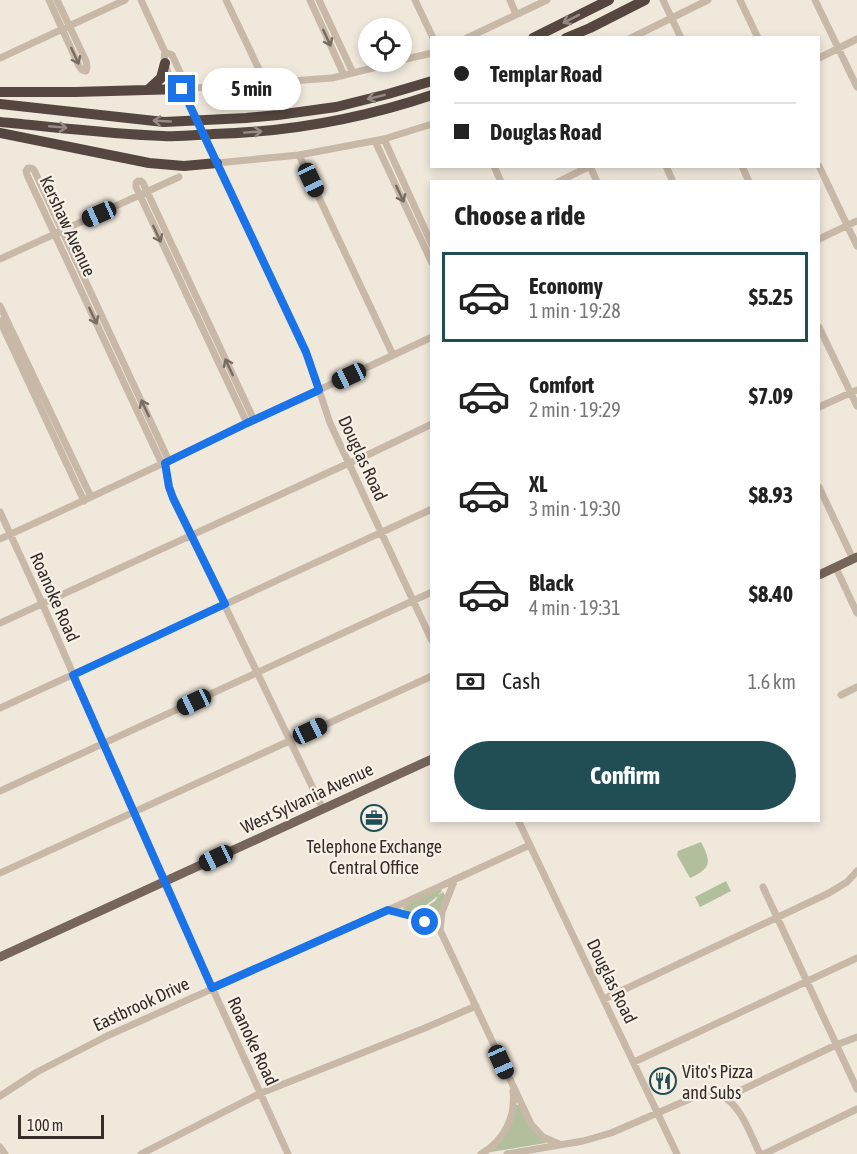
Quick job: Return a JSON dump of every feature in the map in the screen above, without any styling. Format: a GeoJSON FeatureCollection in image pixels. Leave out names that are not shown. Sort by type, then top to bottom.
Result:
{"type":"FeatureCollection","features":[{"type":"Feature","properties":{"kind":"highway"},"geometry":{"type":"LineString","coordinates":[[537,36],[609,0]]}},
{"type":"Feature","properties":{"kind":"highway"},"geometry":{"type":"LineString","coordinates":[[569,36],[635,0]]}},
{"type":"Feature","properties":{"kind":"highway"},"geometry":{"type":"LineString","coordinates":[[570,36],[645,0]]}},
{"type":"Feature","properties":{"kind":"highway"},"geometry":{"type":"LineString","coordinates":[[149,89],[160,78],[165,58]]}},
{"type":"Feature","properties":{"kind":"highway"},"geometry":{"type":"LineString","coordinates":[[0,104],[164,122],[246,118],[336,107],[430,82]]}},
{"type":"Feature","properties":{"kind":"highway"},"geometry":{"type":"LineString","coordinates":[[0,92],[149,89],[184,94]]}},
{"type":"Feature","properties":{"kind":"highway"},"geometry":{"type":"LineString","coordinates":[[0,122],[165,136],[234,134],[316,124],[392,108],[430,96]]}},
{"type":"Feature","properties":{"kind":"highway"},"geometry":{"type":"LineString","coordinates":[[0,133],[149,163],[184,166],[216,160]]}},
{"type":"Feature","properties":{"kind":"main road"},"geometry":{"type":"LineString","coordinates":[[820,576],[855,558]]}},
{"type":"Feature","properties":{"kind":"main road","name":"West Sylvania Avenue"},"geometry":{"type":"LineString","coordinates":[[0,957],[430,760]]}},
{"type":"Feature","properties":{"kind":"street"},"geometry":{"type":"LineString","coordinates":[[49,0],[66,27],[86,61],[86,71],[79,66],[66,27],[57,0]]}},
{"type":"Feature","properties":{"kind":"street"},"geometry":{"type":"LineString","coordinates":[[0,58],[125,0]]}},
{"type":"Feature","properties":{"kind":"street","name":"Douglas Road"},"geometry":{"type":"LineString","coordinates":[[141,0],[174,85],[184,94],[306,352],[330,423],[430,637]]}},
{"type":"Feature","properties":{"kind":"street"},"geometry":{"type":"LineString","coordinates":[[226,0],[266,84]]}},
{"type":"Feature","properties":{"kind":"street"},"geometry":{"type":"LineString","coordinates":[[310,0],[344,75]]}},
{"type":"Feature","properties":{"kind":"street"},"geometry":{"type":"LineString","coordinates":[[319,0],[353,73]]}},
{"type":"Feature","properties":{"kind":"street"},"geometry":{"type":"LineString","coordinates":[[415,0],[432,36]]}},
{"type":"Feature","properties":{"kind":"street"},"geometry":{"type":"LineString","coordinates":[[510,0],[516,14]]}},
{"type":"Feature","properties":{"kind":"street"},"geometry":{"type":"LineString","coordinates":[[471,36],[547,0]]}},
{"type":"Feature","properties":{"kind":"street"},"geometry":{"type":"LineString","coordinates":[[663,0],[680,36]]}},
{"type":"Feature","properties":{"kind":"street"},"geometry":{"type":"LineString","coordinates":[[635,36],[708,0]]}},
{"type":"Feature","properties":{"kind":"street"},"geometry":{"type":"LineString","coordinates":[[740,0],[757,36]]}},
{"type":"Feature","properties":{"kind":"street"},"geometry":{"type":"LineString","coordinates":[[815,0],[857,87]]}},
{"type":"Feature","properties":{"kind":"street"},"geometry":{"type":"LineString","coordinates":[[820,57],[857,39]]}},
{"type":"Feature","properties":{"kind":"street"},"geometry":{"type":"LineString","coordinates":[[412,57],[430,53]]}},
{"type":"Feature","properties":{"kind":"street","name":"Douglas Road"},"geometry":{"type":"LineString","coordinates":[[165,58],[172,55],[185,83],[184,94]]}},
{"type":"Feature","properties":{"kind":"street"},"geometry":{"type":"LineString","coordinates":[[184,94],[332,78],[358,72]]}},
{"type":"Feature","properties":{"kind":"street"},"geometry":{"type":"LineString","coordinates":[[216,160],[299,155],[384,139],[430,125]]}},
{"type":"Feature","properties":{"kind":"street"},"geometry":{"type":"LineString","coordinates":[[384,139],[430,240]]}},
{"type":"Feature","properties":{"kind":"street"},"geometry":{"type":"LineString","coordinates":[[375,141],[430,259]]}},
{"type":"Feature","properties":{"kind":"street"},"geometry":{"type":"LineString","coordinates":[[299,155],[393,355]]}},
{"type":"Feature","properties":{"kind":"street","name":"Kershaw Avenue"},"geometry":{"type":"LineString","coordinates":[[59,232],[27,175],[28,168],[34,170],[59,232],[166,463],[169,487],[323,809]]}},
{"type":"Feature","properties":{"kind":"street"},"geometry":{"type":"LineString","coordinates":[[562,180],[586,168]]}},
{"type":"Feature","properties":{"kind":"street"},"geometry":{"type":"LineString","coordinates":[[820,168],[857,246]]}},
{"type":"Feature","properties":{"kind":"street"},"geometry":{"type":"LineString","coordinates":[[0,259],[179,177]]}},
{"type":"Feature","properties":{"kind":"street"},"geometry":{"type":"LineString","coordinates":[[138,181],[143,183],[250,421],[139,195],[136,187],[138,181]]}},
{"type":"Feature","properties":{"kind":"street"},"geometry":{"type":"LineString","coordinates":[[820,238],[857,221]]}},
{"type":"Feature","properties":{"kind":"street"},"geometry":{"type":"LineString","coordinates":[[0,306],[88,499]]}},
{"type":"Feature","properties":{"kind":"street"},"geometry":{"type":"LineString","coordinates":[[0,321],[88,499]]}},
{"type":"Feature","properties":{"kind":"street"},"geometry":{"type":"LineString","coordinates":[[820,329],[854,391],[857,406]]}},
{"type":"Feature","properties":{"kind":"street"},"geometry":{"type":"LineString","coordinates":[[0,539],[430,338]]}},
{"type":"Feature","properties":{"kind":"street"},"geometry":{"type":"LineString","coordinates":[[820,407],[854,391]]}},
{"type":"Feature","properties":{"kind":"street"},"geometry":{"type":"LineString","coordinates":[[0,623],[430,425]]}},
{"type":"Feature","properties":{"kind":"street"},"geometry":{"type":"LineString","coordinates":[[820,489],[855,558]]}},
{"type":"Feature","properties":{"kind":"street"},"geometry":{"type":"LineString","coordinates":[[0,708],[430,510]]}},
{"type":"Feature","properties":{"kind":"street","name":"Roanoke Road"},"geometry":{"type":"LineString","coordinates":[[0,512],[133,813],[288,1154]]}},
{"type":"Feature","properties":{"kind":"street"},"geometry":{"type":"LineString","coordinates":[[836,568],[857,613]]}},
{"type":"Feature","properties":{"kind":"street"},"geometry":{"type":"LineString","coordinates":[[0,791],[430,593]]}},
{"type":"Feature","properties":{"kind":"street"},"geometry":{"type":"LineString","coordinates":[[0,873],[430,677]]}},
{"type":"Feature","properties":{"kind":"street"},"geometry":{"type":"LineString","coordinates":[[841,695],[857,687]]}},
{"type":"Feature","properties":{"kind":"street","name":"Douglas Road"},"geometry":{"type":"LineString","coordinates":[[519,822],[677,1154]]}},
{"type":"Feature","properties":{"kind":"street","name":"Eastbrook Drive"},"geometry":{"type":"LineString","coordinates":[[0,1096],[37,1072],[97,1041],[530,845]]}},
{"type":"Feature","properties":{"kind":"street"},"geometry":{"type":"LineString","coordinates":[[604,999],[829,893],[847,882],[857,871]]}},
{"type":"Feature","properties":{"kind":"street"},"geometry":{"type":"LineString","coordinates":[[455,879],[442,912],[440,930],[534,1128],[547,1139],[561,1145]]}},
{"type":"Feature","properties":{"kind":"street"},"geometry":{"type":"LineString","coordinates":[[763,887],[857,1089]]}},
{"type":"Feature","properties":{"kind":"street"},"geometry":{"type":"LineString","coordinates":[[388,910],[419,918],[440,930]]}},
{"type":"Feature","properties":{"kind":"street"},"geometry":{"type":"LineString","coordinates":[[634,1062],[857,958]]}},
{"type":"Feature","properties":{"kind":"street"},"geometry":{"type":"LineString","coordinates":[[141,1154],[261,1093],[425,1029],[476,1006]]}},
{"type":"Feature","properties":{"kind":"street"},"geometry":{"type":"LineString","coordinates":[[507,1154],[584,1141],[611,1133],[699,1095],[722,1096],[738,1092],[857,1037]]}},
{"type":"Feature","properties":{"kind":"street"},"geometry":{"type":"LineString","coordinates":[[481,1154],[500,1138],[510,1120],[513,1097],[510,1080]]}},
{"type":"Feature","properties":{"kind":"street"},"geometry":{"type":"LineString","coordinates":[[722,1096],[737,1108],[762,1154],[857,1109]]}},
{"type":"Feature","properties":{"kind":"street"},"geometry":{"type":"LineString","coordinates":[[0,1147],[5,1154]]}},
{"type":"Feature","properties":{"kind":"green space"},"geometry":{"type":"Polygon","coordinates":[[[701,842],[707,854],[708,863],[702,871],[690,878],[677,855],[678,851],[701,842]]]}},
{"type":"Feature","properties":{"kind":"green space"},"geometry":{"type":"Polygon","coordinates":[[[726,881],[731,891],[700,907],[695,897],[726,881]]]}},
{"type":"Feature","properties":{"kind":"green space"},"geometry":{"type":"Polygon","coordinates":[[[441,889],[438,895],[443,892],[445,895],[438,926],[428,920],[429,905],[438,896],[426,905],[426,919],[403,909],[404,906],[441,889]]]}},
{"type":"Feature","properties":{"kind":"green space"},"geometry":{"type":"Polygon","coordinates":[[[516,1105],[546,1143],[491,1152],[490,1151],[516,1105]]]}},
{"type":"Feature","properties":{"kind":"place","name":"Telephone Exchange Central Office"},"geometry":{"type":"Point","coordinates":[374,818]}},
{"type":"Feature","properties":{"kind":"place","name":"Vito's Pizza and Subs"},"geometry":{"type":"Point","coordinates":[663,1081]}},
{"type":"Feature","properties":{"kind":"route"},"geometry":{"type":"LineString","coordinates":[[182,89],[306,352],[319,390],[165,463],[173,498],[225,604],[73,675],[212,988],[388,910],[419,918],[425,922]]}}]}
